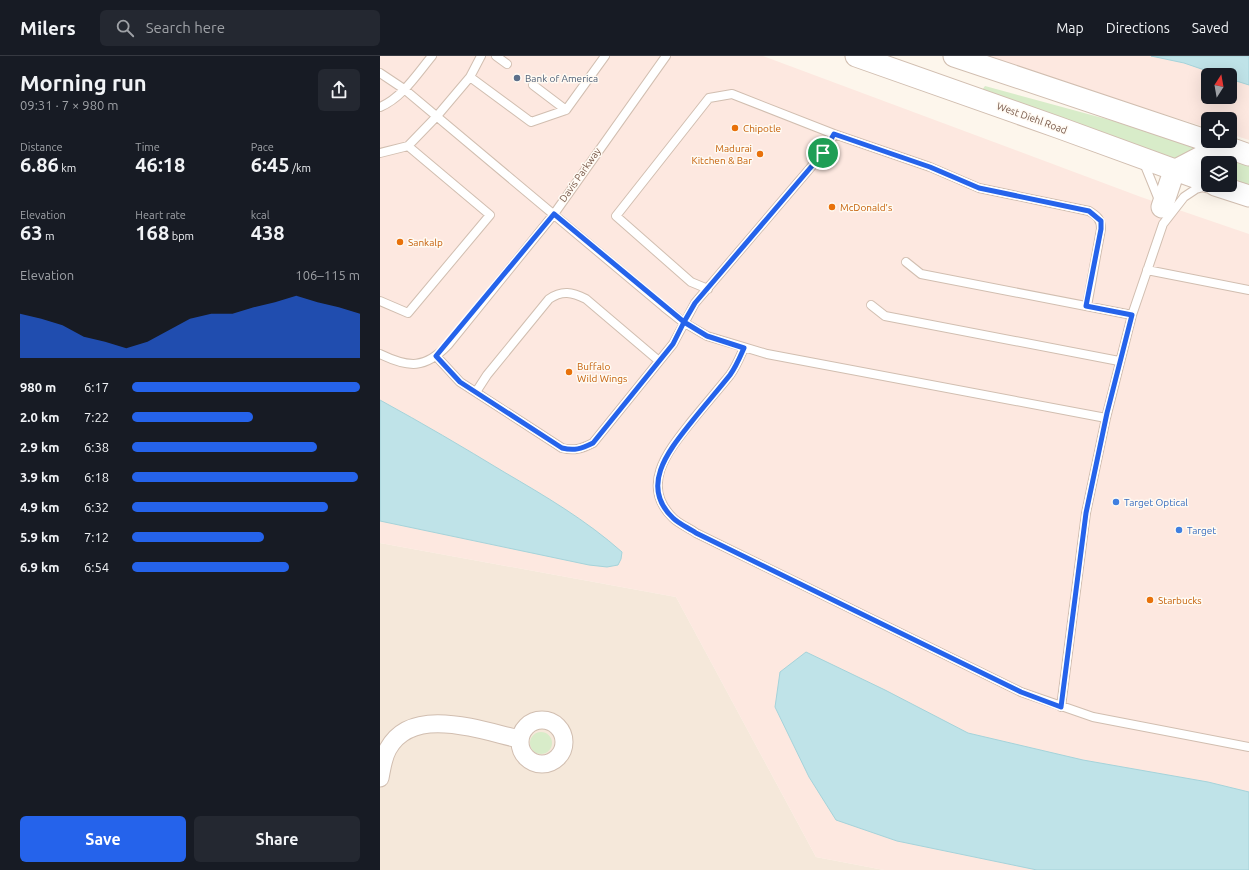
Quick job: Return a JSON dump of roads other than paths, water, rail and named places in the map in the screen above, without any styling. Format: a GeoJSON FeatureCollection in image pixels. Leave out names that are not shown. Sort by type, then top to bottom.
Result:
{"type":"FeatureCollection","features":[{"type":"Feature","properties":{"kind":"street","name":"West Diehl Road"},"geometry":{"type":"LineString","coordinates":[[856,56],[1060,128],[1201,181]]}},
{"type":"Feature","properties":{"kind":"street"},"geometry":{"type":"LineString","coordinates":[[954,56],[1201,139]]}},
{"type":"Feature","properties":{"kind":"street"},"geometry":{"type":"LineString","coordinates":[[1162,216],[1174,171],[1206,148]]}},
{"type":"Feature","properties":{"kind":"street"},"geometry":{"type":"LineString","coordinates":[[1228,148],[1249,155]]}},
{"type":"Feature","properties":{"kind":"street"},"geometry":{"type":"LineString","coordinates":[[1237,192],[1249,196]]}},
{"type":"Feature","properties":{"kind":"street"},"geometry":{"type":"LineString","coordinates":[[380,778],[384,757],[394,740],[403,732],[421,725],[445,723],[519,739]]}},
{"type":"Feature","properties":{"kind":"lane"},"geometry":{"type":"LineString","coordinates":[[380,107],[389,104],[432,56]]}},
{"type":"Feature","properties":{"kind":"lane"},"geometry":{"type":"LineString","coordinates":[[380,153],[408,146],[437,116],[470,78],[481,56]]}},
{"type":"Feature","properties":{"kind":"lane"},"geometry":{"type":"LineString","coordinates":[[496,56],[507,64]]}},
{"type":"Feature","properties":{"kind":"lane"},"geometry":{"type":"LineString","coordinates":[[470,78],[531,122],[566,110],[605,56]]}},
{"type":"Feature","properties":{"kind":"lane","name":"Davis Parkway"},"geometry":{"type":"LineString","coordinates":[[380,354],[393,361],[408,365],[423,363],[436,356],[554,214],[666,56]]}},
{"type":"Feature","properties":{"kind":"lane"},"geometry":{"type":"LineString","coordinates":[[380,73],[404,89],[437,116],[684,322],[707,336],[744,348],[781,357],[1106,418]]}},
{"type":"Feature","properties":{"kind":"lane"},"geometry":{"type":"LineString","coordinates":[[534,85],[566,110]]}},
{"type":"Feature","properties":{"kind":"lane"},"geometry":{"type":"LineString","coordinates":[[708,289],[691,282],[616,216],[709,98],[732,94],[834,134],[930,167],[979,188],[1089,211],[1096,215],[1101,221],[1101,229],[1086,306]]}},
{"type":"Feature","properties":{"kind":"lane"},"geometry":{"type":"LineString","coordinates":[[436,356],[460,382],[562,448],[573,450],[583,449],[593,443],[673,344],[695,303],[823,153],[834,134]]}},
{"type":"Feature","properties":{"kind":"lane"},"geometry":{"type":"LineString","coordinates":[[380,301],[408,313],[490,214],[408,146]]}},
{"type":"Feature","properties":{"kind":"lane"},"geometry":{"type":"LineString","coordinates":[[1061,707],[1086,513],[1119,361],[1162,216],[1155,187],[1142,159]]}},
{"type":"Feature","properties":{"kind":"lane"},"geometry":{"type":"LineString","coordinates":[[1162,216],[1184,197],[1201,187]]}},
{"type":"Feature","properties":{"kind":"lane"},"geometry":{"type":"LineString","coordinates":[[906,262],[921,274],[1132,315]]}},
{"type":"Feature","properties":{"kind":"lane"},"geometry":{"type":"LineString","coordinates":[[1147,270],[1249,290]]}},
{"type":"Feature","properties":{"kind":"lane"},"geometry":{"type":"LineString","coordinates":[[476,392],[487,375],[549,299],[556,294],[567,292],[576,293],[586,299],[659,361]]}},
{"type":"Feature","properties":{"kind":"lane"},"geometry":{"type":"LineString","coordinates":[[870,305],[885,316],[1119,361]]}},
{"type":"Feature","properties":{"kind":"lane"},"geometry":{"type":"LineString","coordinates":[[744,348],[731,373],[673,445],[663,460],[658,478],[658,488],[660,499],[673,519],[696,533],[1021,692],[1093,717],[1249,747]]}},
{"type":"Feature","properties":{"kind":"water"},"geometry":{"type":"Polygon","coordinates":[[[1151,56],[1249,56],[1249,85],[1237,81],[1237,68],[1201,69],[1184,63],[1151,56]]]}},
{"type":"Feature","properties":{"kind":"water"},"geometry":{"type":"Polygon","coordinates":[[[380,400],[473,453],[550,499],[580,519],[622,552],[618,565],[607,567],[589,565],[380,521],[380,400]]]}},
{"type":"Feature","properties":{"kind":"water"},"geometry":{"type":"Polygon","coordinates":[[[806,652],[885,690],[968,733],[1083,760],[1208,782],[1249,792],[1249,870],[1037,870],[897,841],[836,820],[809,777],[775,707],[780,672],[806,652]]]}},
{"type":"Feature","properties":{"kind":"place","name":"Bank of America"},"geometry":{"type":"Point","coordinates":[517,78]}},
{"type":"Feature","properties":{"kind":"place","name":"Chipotle"},"geometry":{"type":"Point","coordinates":[735,128]}},
{"type":"Feature","properties":{"kind":"place","name":"Madurai Kitchen & Bar"},"geometry":{"type":"Point","coordinates":[760,154]}},
{"type":"Feature","properties":{"kind":"place","name":"McDonald's"},"geometry":{"type":"Point","coordinates":[832,207]}},
{"type":"Feature","properties":{"kind":"place","name":"Sankalp"},"geometry":{"type":"Point","coordinates":[400,242]}},
{"type":"Feature","properties":{"kind":"place","name":"Buffalo Wild Wings"},"geometry":{"type":"Point","coordinates":[569,372]}},
{"type":"Feature","properties":{"kind":"place","name":"Target Optical"},"geometry":{"type":"Point","coordinates":[1116,502]}},
{"type":"Feature","properties":{"kind":"place","name":"Target"},"geometry":{"type":"Point","coordinates":[1179,530]}},
{"type":"Feature","properties":{"kind":"place","name":"Starbucks"},"geometry":{"type":"Point","coordinates":[1150,600]}}]}
